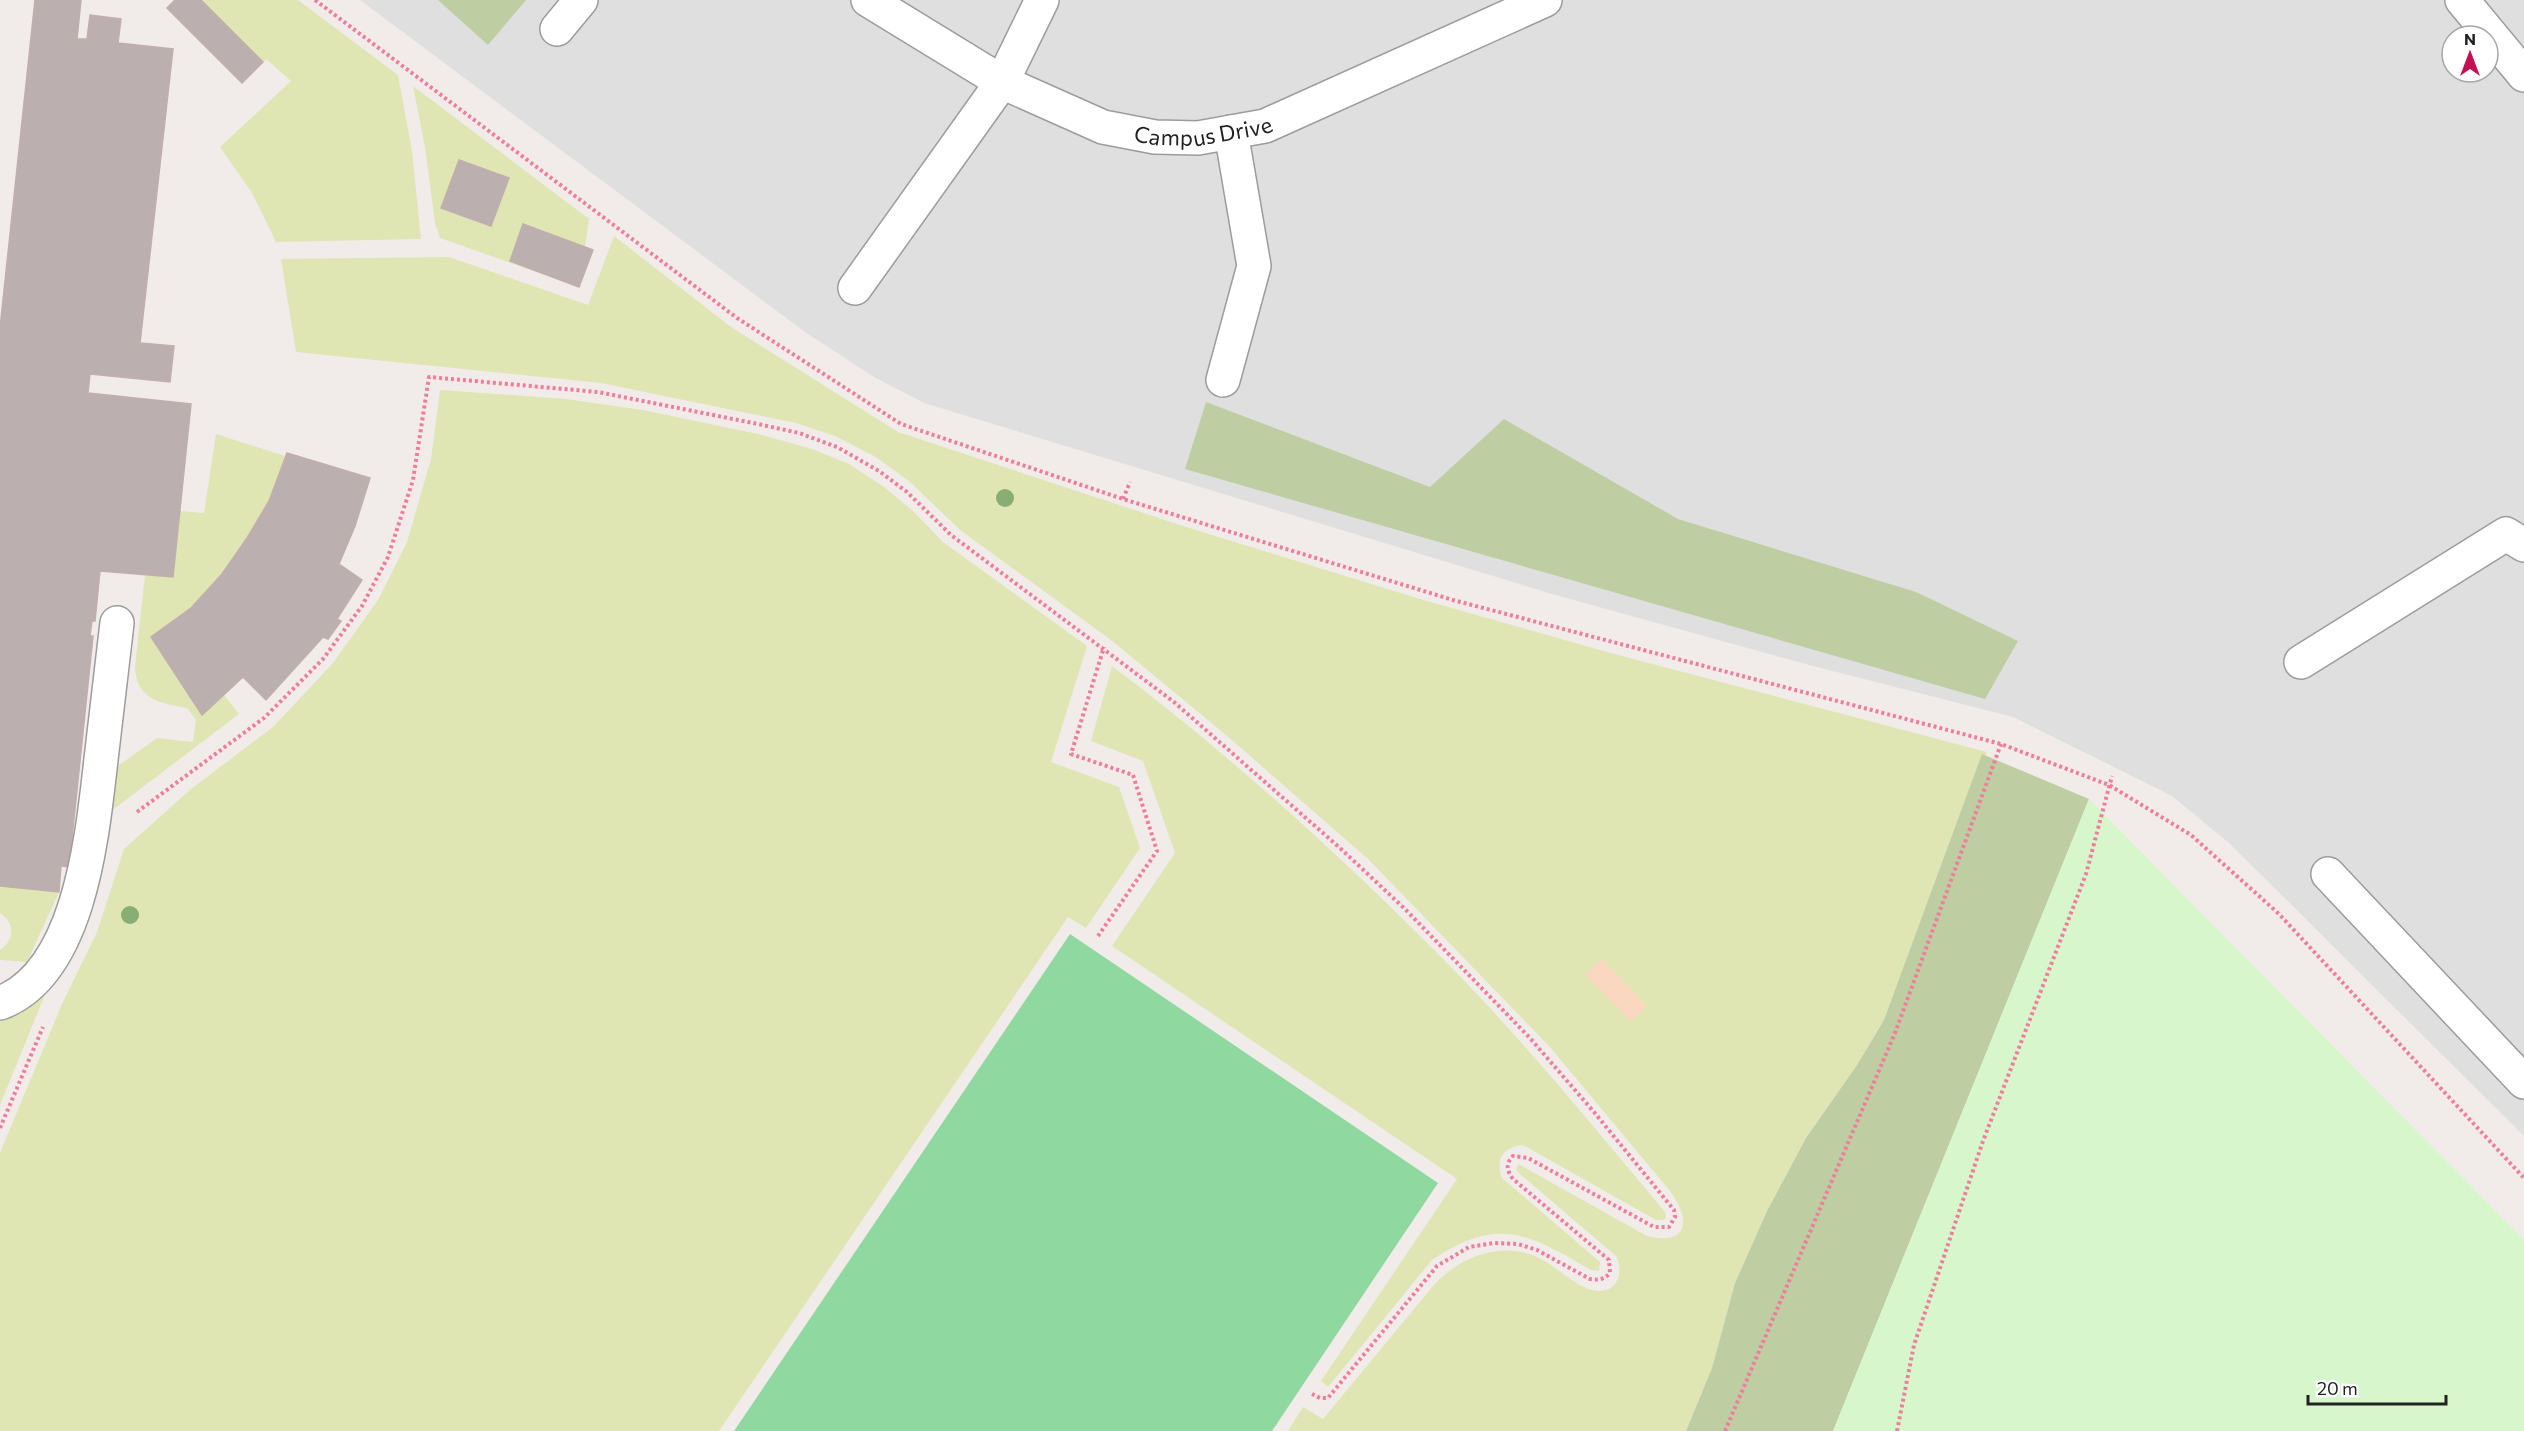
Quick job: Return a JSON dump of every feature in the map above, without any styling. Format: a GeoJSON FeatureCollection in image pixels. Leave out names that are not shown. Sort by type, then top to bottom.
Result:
{"type":"FeatureCollection","features":[{"type":"Feature","properties":{"kind":"street"},"geometry":{"type":"LineString","coordinates":[[557,29],[581,0]]}},
{"type":"Feature","properties":{"kind":"street","name":"Campus Drive"},"geometry":{"type":"LineString","coordinates":[[868,0],[1002,82],[1102,127],[1155,137],[1198,138],[1265,126],[1545,0]]}},
{"type":"Feature","properties":{"kind":"street"},"geometry":{"type":"LineString","coordinates":[[855,288],[1002,82],[1042,0]]}},
{"type":"Feature","properties":{"kind":"street"},"geometry":{"type":"LineString","coordinates":[[2462,0],[2524,75]]}},
{"type":"Feature","properties":{"kind":"street"},"geometry":{"type":"LineString","coordinates":[[1223,380],[1254,266],[1231,132]]}},
{"type":"Feature","properties":{"kind":"street"},"geometry":{"type":"LineString","coordinates":[[2301,662],[2506,534],[2524,545]]}},
{"type":"Feature","properties":{"kind":"street"},"geometry":{"type":"LineString","coordinates":[[0,1003],[12,999],[31,984],[49,963],[81,889],[91,849],[117,623]]}},
{"type":"Feature","properties":{"kind":"street"},"geometry":{"type":"LineString","coordinates":[[2328,874],[2519,1068]]}},
{"type":"Feature","properties":{"kind":"path"},"geometry":{"type":"LineString","coordinates":[[315,0],[737,318],[901,424],[1123,499],[1453,600],[2001,744],[2109,785],[2191,835],[2279,914],[2524,1178]]}},
{"type":"Feature","properties":{"kind":"path"},"geometry":{"type":"LineString","coordinates":[[132,816],[264,718],[323,659],[362,606],[388,557],[413,480],[429,377],[598,392],[789,431],[837,447],[879,471],[907,492],[951,535],[1104,647],[1174,702],[1269,784],[1405,909],[1528,1037],[1594,1112],[1674,1210],[1675,1217],[1669,1227],[1654,1227],[1528,1158],[1513,1156],[1507,1165],[1508,1172],[1609,1260],[1610,1273],[1606,1278],[1590,1279],[1537,1250],[1518,1244],[1469,1247],[1437,1266],[1328,1398],[1320,1398],[1312,1394]]}},
{"type":"Feature","properties":{"kind":"path"},"geometry":{"type":"LineString","coordinates":[[1123,499],[1130,482]]}},
{"type":"Feature","properties":{"kind":"path"},"geometry":{"type":"LineString","coordinates":[[1098,936],[1157,851],[1133,775],[1071,754],[1104,647]]}},
{"type":"Feature","properties":{"kind":"path"},"geometry":{"type":"LineString","coordinates":[[1725,1431],[1895,1034],[2001,744]]}},
{"type":"Feature","properties":{"kind":"path"},"geometry":{"type":"LineString","coordinates":[[1897,1431],[1914,1345],[1983,1141],[2086,874],[2112,776]]}},
{"type":"Feature","properties":{"kind":"path"},"geometry":{"type":"LineString","coordinates":[[0,1128],[46,1019]]}},
{"type":"Feature","properties":{"kind":"shaded area"},"geometry":{"type":"Polygon","coordinates":[[[360,0],[2524,0],[2524,1136],[2229,843],[2172,796],[2013,717],[1809,665],[1552,594],[924,403],[874,377],[805,332],[360,0]]]}},
{"type":"Feature","properties":{"kind":"green space"},"geometry":{"type":"Polygon","coordinates":[[[201,0],[298,0],[398,75],[412,151],[421,239],[276,242],[252,193],[220,147],[291,81],[266,59],[263,62],[201,0]]]}},
{"type":"Feature","properties":{"kind":"green space"},"geometry":{"type":"Polygon","coordinates":[[[438,0],[526,0],[488,45],[438,0]]]}},
{"type":"Feature","properties":{"kind":"green space"},"geometry":{"type":"Polygon","coordinates":[[[413,86],[589,219],[579,287],[440,238],[435,223],[425,147],[413,86]]]}},
{"type":"Feature","properties":{"kind":"green space"},"geometry":{"type":"Polygon","coordinates":[[[614,236],[731,327],[898,432],[1183,526],[1420,599],[1607,652],[1987,752],[1884,1020],[1857,1065],[1806,1138],[1767,1211],[1735,1283],[1712,1368],[1686,1431],[1288,1431],[1303,1407],[1323,1419],[1433,1286],[1454,1267],[1467,1260],[1494,1251],[1523,1252],[1537,1257],[1592,1290],[1607,1290],[1613,1287],[1619,1276],[1619,1263],[1616,1256],[1520,1174],[1516,1170],[1518,1164],[1647,1236],[1661,1238],[1678,1234],[1682,1228],[1681,1211],[1670,1191],[1549,1046],[1368,859],[1226,735],[1111,640],[960,530],[909,481],[874,456],[835,436],[796,423],[601,383],[296,352],[281,259],[449,257],[588,305],[614,236]]]}},
{"type":"Feature","properties":{"kind":"green space"},"geometry":{"type":"Polygon","coordinates":[[[440,390],[566,399],[643,410],[758,434],[812,449],[849,464],[884,487],[913,511],[943,542],[1087,646],[1051,762],[1119,787],[1140,848],[1086,928],[1068,917],[719,1431],[0,1431],[0,1153],[62,1004],[97,932],[124,849],[191,789],[273,727],[333,663],[378,600],[407,542],[431,459],[440,390]]]}},
{"type":"Feature","properties":{"kind":"green space"},"geometry":{"type":"Polygon","coordinates":[[[1206,402],[1430,487],[1504,419],[1678,519],[1916,592],[2018,641],[1985,699],[1185,469],[1206,402]]]}},
{"type":"Feature","properties":{"kind":"green space"},"geometry":{"type":"Polygon","coordinates":[[[216,434],[285,456],[269,501],[222,574],[191,608],[151,637],[201,714],[224,695],[239,714],[110,812],[115,768],[157,738],[193,742],[196,720],[187,708],[150,698],[139,686],[135,666],[145,575],[173,577],[180,511],[204,513],[216,434]]]}},
{"type":"Feature","properties":{"kind":"green space"},"geometry":{"type":"Polygon","coordinates":[[[1112,666],[1199,735],[1284,808],[1367,884],[1446,962],[1531,1053],[1585,1116],[1665,1212],[1664,1220],[1656,1220],[1523,1145],[1510,1148],[1500,1160],[1502,1178],[1600,1262],[1599,1271],[1591,1270],[1531,1239],[1513,1235],[1495,1234],[1455,1246],[1432,1260],[1328,1387],[1321,1381],[1457,1179],[1112,946],[1175,853],[1143,761],[1091,741],[1112,666]]]}},
{"type":"Feature","properties":{"kind":"green space"},"geometry":{"type":"Polygon","coordinates":[[[1982,754],[2089,799],[1833,1431],[1686,1431],[1712,1368],[1735,1283],[1767,1211],[1806,1138],[1857,1065],[1884,1020],[1982,754]]]}},
{"type":"Feature","properties":{"kind":"green space"},"geometry":{"type":"Polygon","coordinates":[[[2089,799],[2524,1240],[2524,1431],[1833,1431],[2089,799]]]}},
{"type":"Feature","properties":{"kind":"green space"},"geometry":{"type":"Polygon","coordinates":[[[0,886],[59,892],[27,962],[0,960],[0,950],[11,937],[11,926],[0,913],[0,886]]]}},
{"type":"Feature","properties":{"kind":"green space"},"geometry":{"type":"Polygon","coordinates":[[[1070,934],[1438,1183],[1272,1431],[734,1431],[1070,934]]]}},
{"type":"Feature","properties":{"kind":"green space"},"geometry":{"type":"Polygon","coordinates":[[[46,992],[0,1105],[0,1022],[21,1013],[46,992]]]}},
{"type":"Feature","properties":{"kind":"sand"},"geometry":{"type":"Polygon","coordinates":[[[1602,959],[1647,1006],[1631,1022],[1585,975],[1602,959]]]}},
{"type":"Feature","properties":{"kind":"building"},"geometry":{"type":"Polygon","coordinates":[[[35,0],[81,0],[77,39],[87,39],[90,15],[121,19],[118,43],[173,49],[140,343],[174,346],[170,382],[90,374],[88,393],[191,404],[173,577],[100,571],[95,621],[92,621],[90,636],[93,636],[69,867],[61,866],[59,892],[0,886],[0,328],[35,0]]]}},
{"type":"Feature","properties":{"kind":"building"},"geometry":{"type":"Polygon","coordinates":[[[175,0],[201,0],[263,62],[242,83],[167,8],[175,0]]]}},
{"type":"Feature","properties":{"kind":"building"},"geometry":{"type":"Polygon","coordinates":[[[459,160],[509,178],[491,226],[441,208],[459,160]]]}},
{"type":"Feature","properties":{"kind":"building"},"geometry":{"type":"Polygon","coordinates":[[[523,224],[593,250],[579,287],[510,261],[523,224]]]}},
{"type":"Feature","properties":{"kind":"building"},"geometry":{"type":"Polygon","coordinates":[[[287,453],[370,478],[355,526],[339,564],[362,580],[337,619],[341,621],[328,639],[323,637],[266,700],[243,677],[202,715],[151,637],[191,608],[222,574],[269,501],[287,453]]]}}]}
